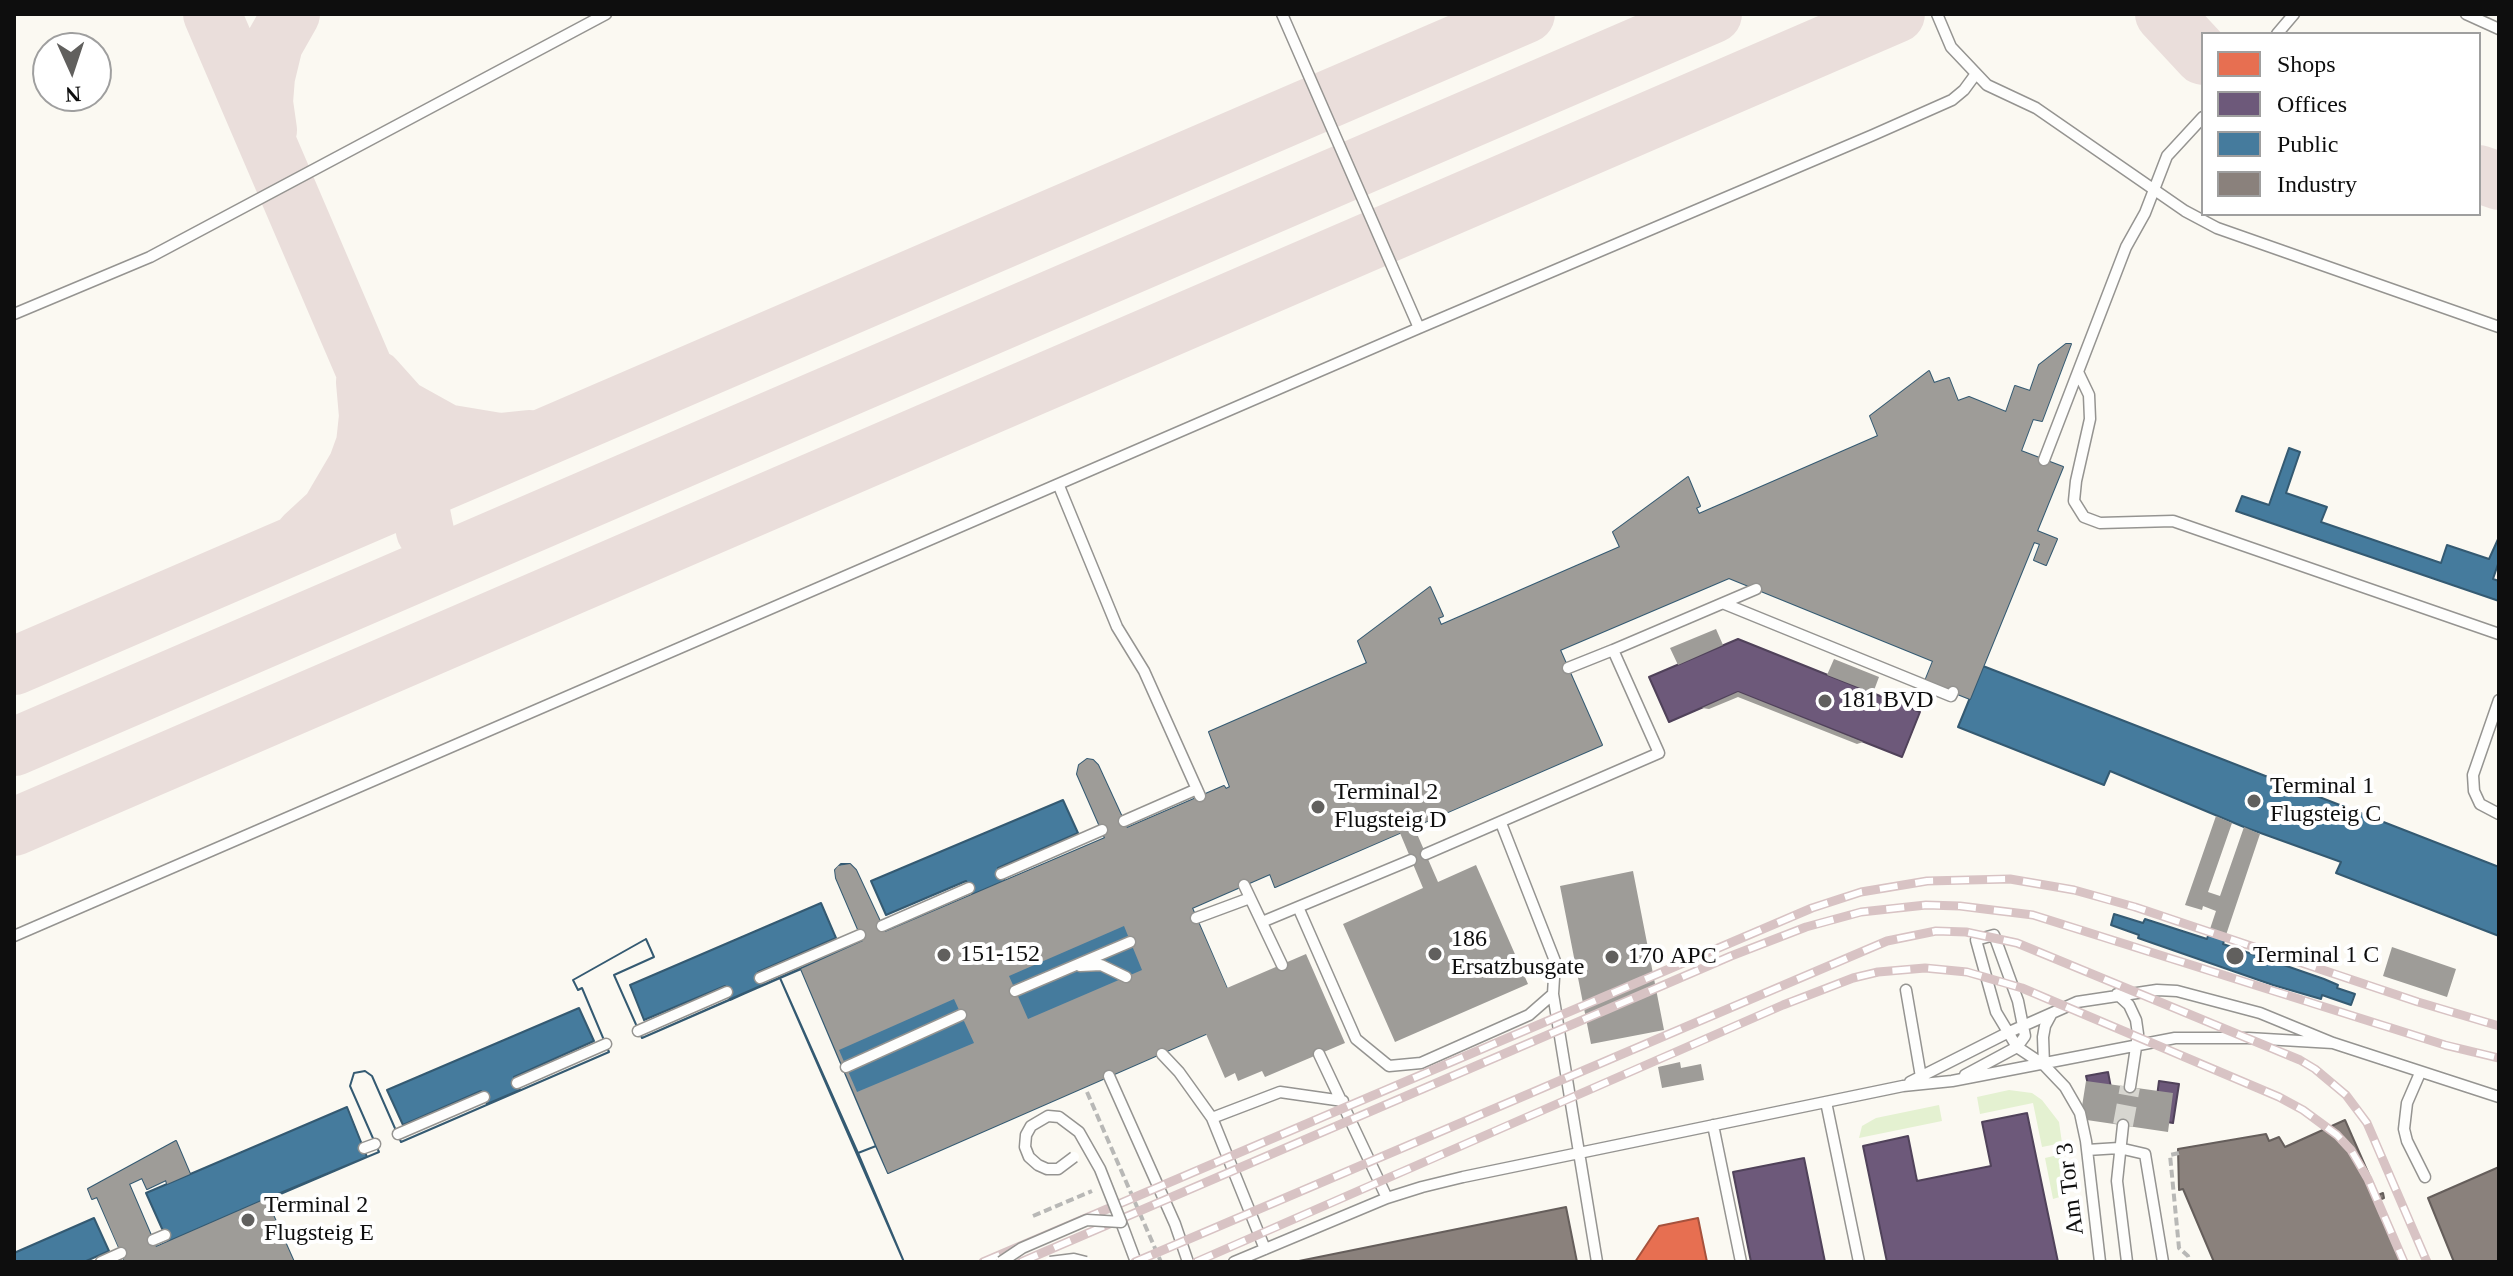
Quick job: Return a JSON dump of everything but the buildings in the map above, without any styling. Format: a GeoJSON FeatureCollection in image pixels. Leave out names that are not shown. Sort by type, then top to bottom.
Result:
{"type":"FeatureCollection","features":[{"type":"Feature","properties":{"kind":"lane"},"geometry":{"type":"LineString","coordinates":[[14,314],[150,257],[606,14]]}},
{"type":"Feature","properties":{"kind":"lane"},"geometry":{"type":"LineString","coordinates":[[1282,14],[1419,328]]}},
{"type":"Feature","properties":{"kind":"lane"},"geometry":{"type":"LineString","coordinates":[[1937,14],[1951,47],[1975,75],[2000,93],[2036,108],[2185,211],[2217,228],[2499,327]]}},
{"type":"Feature","properties":{"kind":"lane"},"geometry":{"type":"LineString","coordinates":[[2279,32],[2294,14]]}},
{"type":"Feature","properties":{"kind":"lane"},"geometry":{"type":"LineString","coordinates":[[2466,14],[2499,29]]}},
{"type":"Feature","properties":{"kind":"lane"},"geometry":{"type":"LineString","coordinates":[[14,936],[1952,100],[1975,75]]}},
{"type":"Feature","properties":{"kind":"lane"},"geometry":{"type":"LineString","coordinates":[[2044,460],[2126,247],[2145,213],[2167,156],[2201,119]]}},
{"type":"Feature","properties":{"kind":"lane"},"geometry":{"type":"LineString","coordinates":[[2078,372],[2089,395],[2090,407],[2074,501],[2084,517],[2100,523],[2173,521],[2499,634]]}},
{"type":"Feature","properties":{"kind":"lane"},"geometry":{"type":"LineString","coordinates":[[1059,486],[1117,627],[1144,671],[1199,792],[1124,821]]}},
{"type":"Feature","properties":{"kind":"lane"},"geometry":{"type":"LineString","coordinates":[[1568,668],[1756,589]]}},
{"type":"Feature","properties":{"kind":"lane"},"geometry":{"type":"LineString","coordinates":[[1725,604],[1951,696],[1953,692]]}},
{"type":"Feature","properties":{"kind":"lane"},"geometry":{"type":"LineString","coordinates":[[1426,854],[1659,753],[1613,650]]}},
{"type":"Feature","properties":{"kind":"lane"},"geometry":{"type":"LineString","coordinates":[[2499,700],[2473,775],[2474,791],[2480,804],[2499,814]]}},
{"type":"Feature","properties":{"kind":"lane"},"geometry":{"type":"LineString","coordinates":[[1501,823],[1555,961],[1553,994],[1597,1262]]}},
{"type":"Feature","properties":{"kind":"lane"},"geometry":{"type":"LineString","coordinates":[[1001,874],[1102,830]]}},
{"type":"Feature","properties":{"kind":"lane"},"geometry":{"type":"LineString","coordinates":[[1262,922],[1411,860]]}},
{"type":"Feature","properties":{"kind":"lane"},"geometry":{"type":"LineString","coordinates":[[1244,885],[1282,965]]}},
{"type":"Feature","properties":{"kind":"lane"},"geometry":{"type":"LineString","coordinates":[[882,926],[969,888]]}},
{"type":"Feature","properties":{"kind":"lane"},"geometry":{"type":"LineString","coordinates":[[1196,918],[1250,898]]}},
{"type":"Feature","properties":{"kind":"lane"},"geometry":{"type":"LineString","coordinates":[[1298,907],[1356,1039],[1389,1066],[1421,1063],[1462,1045],[1529,1015],[1553,994]]}},
{"type":"Feature","properties":{"kind":"lane"},"geometry":{"type":"LineString","coordinates":[[760,978],[860,935]]}},
{"type":"Feature","properties":{"kind":"lane"},"geometry":{"type":"LineString","coordinates":[[1952,1081],[2017,1047],[2025,1036],[2018,1001],[1994,935],[1976,940],[1996,1012],[2017,1047],[2044,1065]]}},
{"type":"Feature","properties":{"kind":"lane"},"geometry":{"type":"LineString","coordinates":[[1015,991],[1130,942]]}},
{"type":"Feature","properties":{"kind":"lane"},"geometry":{"type":"LineString","coordinates":[[1074,966],[1101,965],[1126,977]]}},
{"type":"Feature","properties":{"kind":"lane"},"geometry":{"type":"LineString","coordinates":[[1906,990],[1921,1077]]}},
{"type":"Feature","properties":{"kind":"lane"},"geometry":{"type":"LineString","coordinates":[[1903,1086],[2007,1033],[2077,1002],[2157,990],[2177,991],[2260,1013],[2333,1043],[2499,1097]]}},
{"type":"Feature","properties":{"kind":"lane"},"geometry":{"type":"LineString","coordinates":[[638,1031],[727,992]]}},
{"type":"Feature","properties":{"kind":"lane"},"geometry":{"type":"LineString","coordinates":[[2117,994],[2129,1005],[2136,1020],[2138,1045],[2130,1087]]}},
{"type":"Feature","properties":{"kind":"lane"},"geometry":{"type":"LineString","coordinates":[[2044,1065],[2043,1037],[2053,1012]]}},
{"type":"Feature","properties":{"kind":"lane"},"geometry":{"type":"LineString","coordinates":[[846,1067],[961,1015]]}},
{"type":"Feature","properties":{"kind":"lane"},"geometry":{"type":"LineString","coordinates":[[1234,1262],[1387,1198],[1463,1177],[1903,1086],[2044,1065],[2175,1038],[2333,1043]]}},
{"type":"Feature","properties":{"kind":"lane"},"geometry":{"type":"LineString","coordinates":[[517,1083],[606,1044]]}},
{"type":"Feature","properties":{"kind":"lane"},"geometry":{"type":"LineString","coordinates":[[1162,1054],[1212,1118],[1265,1249]]}},
{"type":"Feature","properties":{"kind":"lane"},"geometry":{"type":"LineString","coordinates":[[1319,1054],[1387,1198]]}},
{"type":"Feature","properties":{"kind":"lane","name":"Am Tor 3"},"geometry":{"type":"LineString","coordinates":[[2044,1065],[2065,1087],[2080,1113],[2100,1262]]}},
{"type":"Feature","properties":{"kind":"lane"},"geometry":{"type":"LineString","coordinates":[[2420,1073],[2407,1103],[2404,1129],[2425,1177]]}},
{"type":"Feature","properties":{"kind":"lane"},"geometry":{"type":"LineString","coordinates":[[1109,1076],[1175,1224],[1188,1262]]}},
{"type":"Feature","properties":{"kind":"lane"},"geometry":{"type":"LineString","coordinates":[[1212,1118],[1280,1092],[1343,1101]]}},
{"type":"Feature","properties":{"kind":"lane"},"geometry":{"type":"LineString","coordinates":[[398,1134],[484,1097]]}},
{"type":"Feature","properties":{"kind":"lane"},"geometry":{"type":"LineString","coordinates":[[1826,1102],[1859,1262]]}},
{"type":"Feature","properties":{"kind":"lane"},"geometry":{"type":"LineString","coordinates":[[1074,1157],[1058,1169],[1038,1165],[1029,1157],[1025,1147],[1031,1126],[1048,1116],[1059,1117],[1079,1132],[1100,1169],[1136,1262]]}},
{"type":"Feature","properties":{"kind":"lane"},"geometry":{"type":"LineString","coordinates":[[1713,1125],[1741,1262]]}},
{"type":"Feature","properties":{"kind":"lane","name":"Am Tor 3"},"geometry":{"type":"LineString","coordinates":[[2123,1125],[2117,1195],[2127,1262]]}},
{"type":"Feature","properties":{"kind":"lane"},"geometry":{"type":"LineString","coordinates":[[2087,1150],[2119,1148],[2145,1154],[2163,1262]]}},
{"type":"Feature","properties":{"kind":"lane"},"geometry":{"type":"LineString","coordinates":[[1001,1262],[1022,1248],[1087,1220],[1121,1222]]}},
{"type":"Feature","properties":{"kind":"lane"},"geometry":{"type":"LineString","coordinates":[[153,1240],[165,1235]]}},
{"type":"Feature","properties":{"kind":"lane"},"geometry":{"type":"LineString","coordinates":[[101,1262],[121,1253]]}},
{"type":"Feature","properties":{"kind":"lane"},"geometry":{"type":"LineString","coordinates":[[1050,1262],[1074,1259],[1086,1262]]}},
{"type":"Feature","properties":{"kind":"path"},"geometry":{"type":"LineString","coordinates":[[1087,1092],[1161,1262]]}},
{"type":"Feature","properties":{"kind":"path"},"geometry":{"type":"LineString","coordinates":[[2179,1153],[2170,1155],[2179,1248],[2190,1262]]}},
{"type":"Feature","properties":{"kind":"path"},"geometry":{"type":"LineString","coordinates":[[1033,1216],[1098,1189]]}},
{"type":"Feature","properties":{"kind":"green space"},"geometry":{"type":"Polygon","coordinates":[[[2009,1090],[2032,1093],[2042,1100],[2059,1122],[2062,1143],[2042,1147],[2033,1103],[1980,1114],[1977,1097],[2009,1090]]]}},
{"type":"Feature","properties":{"kind":"green space"},"geometry":{"type":"Polygon","coordinates":[[[1939,1105],[1942,1121],[1859,1138],[1862,1126],[1876,1118],[1939,1105]]]}},
{"type":"Feature","properties":{"kind":"green space"},"geometry":{"type":"Polygon","coordinates":[[[2062,1154],[2063,1196],[2053,1199],[2045,1158],[2062,1154]]]}},
{"type":"Feature","properties":{"kind":"taxiway"},"geometry":{"type":"LineString","coordinates":[[212,14],[417,492],[425,531]]}},
{"type":"Feature","properties":{"kind":"taxiway"},"geometry":{"type":"LineString","coordinates":[[268,130],[264,102],[266,77],[274,44],[291,14]]}},
{"type":"Feature","properties":{"kind":"taxiway"},"geometry":{"type":"LineString","coordinates":[[14,666],[1526,14]]}},
{"type":"Feature","properties":{"kind":"taxiway"},"geometry":{"type":"LineString","coordinates":[[14,747],[1713,14]]}},
{"type":"Feature","properties":{"kind":"taxiway"},"geometry":{"type":"LineString","coordinates":[[14,827],[1896,14]]}},
{"type":"Feature","properties":{"kind":"taxiway"},"geometry":{"type":"LineString","coordinates":[[2164,14],[2201,54]]}},
{"type":"Feature","properties":{"kind":"taxiway"},"geometry":{"type":"LineString","coordinates":[[2481,175],[2499,181]]}},
{"type":"Feature","properties":{"kind":"taxiway"},"geometry":{"type":"LineString","coordinates":[[375,379],[401,408],[446,433],[500,442],[529,439]]}},
{"type":"Feature","properties":{"kind":"taxiway"},"geometry":{"type":"LineString","coordinates":[[304,536],[330,512],[357,466],[365,444],[368,416],[365,382]]}},
{"type":"Feature","properties":{"kind":"tunnel"},"geometry":{"type":"LineString","coordinates":[[2123,1125],[2130,1087]]}},
{"type":"Feature","properties":{"kind":"railway"},"geometry":{"type":"LineString","coordinates":[[983,1262],[1812,908],[1861,892],[1927,881],[2010,879],[2074,890],[2135,907],[2499,1026]]}},
{"type":"Feature","properties":{"kind":"railway"},"geometry":{"type":"LineString","coordinates":[[1021,1262],[1731,956],[1806,927],[1861,912],[1926,905],[2033,915],[2445,1045],[2499,1058]]}},
{"type":"Feature","properties":{"kind":"railway"},"geometry":{"type":"LineString","coordinates":[[1135,1262],[1887,941],[1936,931],[1966,932],[2017,943],[2300,1060],[2315,1069],[2346,1095],[2367,1123],[2427,1262]]}},
{"type":"Feature","properties":{"kind":"railway"},"geometry":{"type":"LineString","coordinates":[[1196,1262],[1783,1005],[1853,978],[1878,972],[1925,968],[1967,972],[2022,988],[2303,1110],[2337,1135],[2351,1150],[2368,1179],[2404,1262]]}},
{"type":"Feature","properties":{"kind":"place","name":"181 BVD"},"geometry":{"type":"Point","coordinates":[1825,701]}},
{"type":"Feature","properties":{"kind":"place","name":"Terminal 1 Flugsteig C"},"geometry":{"type":"Point","coordinates":[2254,801]}},
{"type":"Feature","properties":{"kind":"place","name":"Terminal 2 Flugsteig D"},"geometry":{"type":"Point","coordinates":[1318,807]}},
{"type":"Feature","properties":{"kind":"place","name":"186 Ersatzbusgate"},"geometry":{"type":"Point","coordinates":[1435,954]}},
{"type":"Feature","properties":{"kind":"place","name":"151-152"},"geometry":{"type":"Point","coordinates":[944,955]}},
{"type":"Feature","properties":{"kind":"place","name":"Terminal 1 C"},"geometry":{"type":"Point","coordinates":[2235,956]}},
{"type":"Feature","properties":{"kind":"place","name":"170 APC"},"geometry":{"type":"Point","coordinates":[1612,957]}},
{"type":"Feature","properties":{"kind":"place","name":"Terminal 2 Flugsteig E"},"geometry":{"type":"Point","coordinates":[248,1220]}}]}
